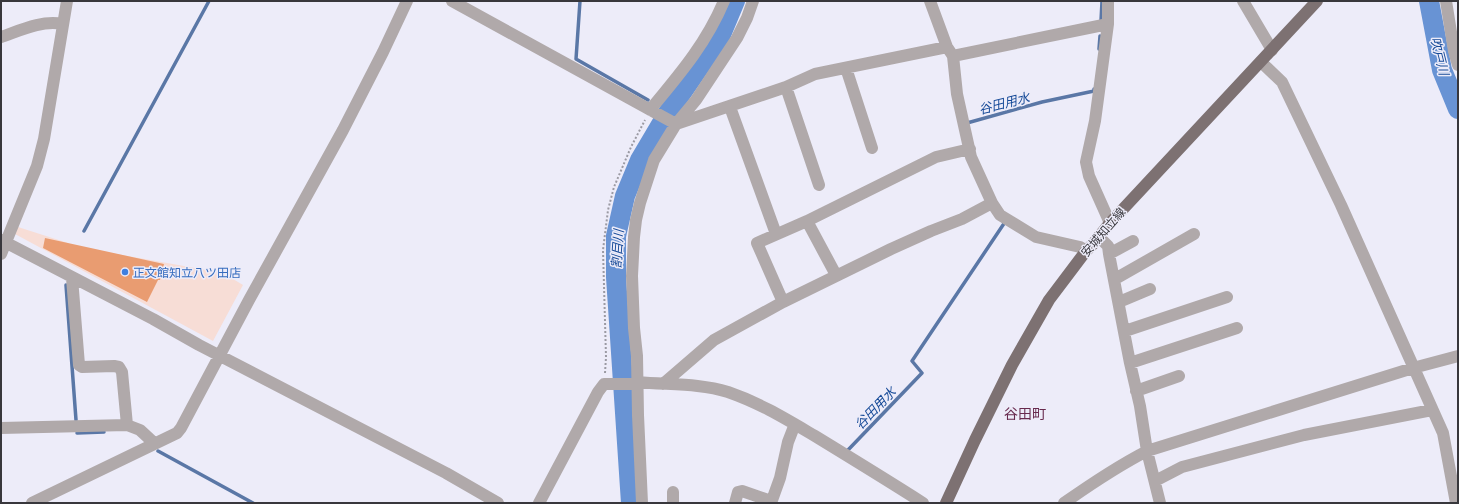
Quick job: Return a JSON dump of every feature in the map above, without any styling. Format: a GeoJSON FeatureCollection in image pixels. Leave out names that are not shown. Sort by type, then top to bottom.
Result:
{"type":"FeatureCollection","features":[{"type":"Feature","properties":{"kind":"main road","name":"安城知立線"},"geometry":{"type":"LineString","coordinates":[[946,503],[975,440],[1012,366],[1049,300],[1086,251],[1110,223],[1317,1]]}},
{"type":"Feature","properties":{"kind":"street"},"geometry":{"type":"LineString","coordinates":[[1,254],[4,241],[37,166],[44,139],[67,1]]}},
{"type":"Feature","properties":{"kind":"street"},"geometry":{"type":"LineString","coordinates":[[32,503],[177,433],[181,428],[249,300],[343,130],[407,1]]}},
{"type":"Feature","properties":{"kind":"street"},"geometry":{"type":"LineString","coordinates":[[452,1],[676,124],[786,87],[815,74],[950,52],[1016,44],[1108,24]]}},
{"type":"Feature","properties":{"kind":"street"},"geometry":{"type":"LineString","coordinates":[[650,110],[684,69],[705,40],[724,1]]}},
{"type":"Feature","properties":{"kind":"street"},"geometry":{"type":"LineString","coordinates":[[642,503],[635,383],[632,276],[636,220],[654,160],[676,124],[700,95],[737,38],[747,18],[753,1]]}},
{"type":"Feature","properties":{"kind":"street"},"geometry":{"type":"LineString","coordinates":[[930,1],[950,52],[957,94],[971,157],[992,203],[1000,215],[1036,237],[1080,247],[1086,251]]}},
{"type":"Feature","properties":{"kind":"street"},"geometry":{"type":"LineString","coordinates":[[1108,1],[1108,24],[1095,121],[1086,162],[1089,176],[1110,223]]}},
{"type":"Feature","properties":{"kind":"street"},"geometry":{"type":"LineString","coordinates":[[1243,1],[1272,50]]}},
{"type":"Feature","properties":{"kind":"street"},"geometry":{"type":"LineString","coordinates":[[1446,1],[1454,51],[1458,65]]}},
{"type":"Feature","properties":{"kind":"street"},"geometry":{"type":"LineString","coordinates":[[1,37],[31,26],[52,22],[63,24]]}},
{"type":"Feature","properties":{"kind":"street"},"geometry":{"type":"LineString","coordinates":[[1261,62],[1282,82],[1341,205],[1443,433],[1456,503]]}},
{"type":"Feature","properties":{"kind":"street"},"geometry":{"type":"LineString","coordinates":[[846,68],[872,148]]}},
{"type":"Feature","properties":{"kind":"street"},"geometry":{"type":"LineString","coordinates":[[786,87],[820,185]]}},
{"type":"Feature","properties":{"kind":"street"},"geometry":{"type":"LineString","coordinates":[[730,107],[776,234]]}},
{"type":"Feature","properties":{"kind":"street"},"geometry":{"type":"LineString","coordinates":[[783,302],[757,243],[807,221],[936,157],[970,149]]}},
{"type":"Feature","properties":{"kind":"street"},"geometry":{"type":"LineString","coordinates":[[663,384],[714,340],[783,302],[836,275],[918,237],[962,219],[992,203]]}},
{"type":"Feature","properties":{"kind":"street"},"geometry":{"type":"LineString","coordinates":[[807,221],[836,275]]}},
{"type":"Feature","properties":{"kind":"street"},"geometry":{"type":"LineString","coordinates":[[1115,279],[1194,234]]}},
{"type":"Feature","properties":{"kind":"street"},"geometry":{"type":"LineString","coordinates":[[1099,237],[1108,246],[1110,254],[1147,451],[1160,503]]}},
{"type":"Feature","properties":{"kind":"street"},"geometry":{"type":"LineString","coordinates":[[4,241],[446,473],[498,503]]}},
{"type":"Feature","properties":{"kind":"street"},"geometry":{"type":"LineString","coordinates":[[1110,254],[1133,241]]}},
{"type":"Feature","properties":{"kind":"street"},"geometry":{"type":"LineString","coordinates":[[72,278],[79,365],[82,367],[119,367],[122,372],[127,425]]}},
{"type":"Feature","properties":{"kind":"street"},"geometry":{"type":"LineString","coordinates":[[1119,302],[1150,289]]}},
{"type":"Feature","properties":{"kind":"street"},"geometry":{"type":"LineString","coordinates":[[1125,331],[1227,297]]}},
{"type":"Feature","properties":{"kind":"street"},"geometry":{"type":"LineString","coordinates":[[1130,363],[1237,328]]}},
{"type":"Feature","properties":{"kind":"street"},"geometry":{"type":"LineString","coordinates":[[1064,503],[1086,487],[1147,451],[1413,368],[1458,356]]}},
{"type":"Feature","properties":{"kind":"street"},"geometry":{"type":"LineString","coordinates":[[1136,391],[1179,376]]}},
{"type":"Feature","properties":{"kind":"street"},"geometry":{"type":"LineString","coordinates":[[539,503],[598,392],[608,384],[635,383],[685,384],[727,392],[762,405],[923,503]]}},
{"type":"Feature","properties":{"kind":"street"},"geometry":{"type":"LineString","coordinates":[[1155,481],[1182,467],[1304,435],[1432,410]]}},
{"type":"Feature","properties":{"kind":"street"},"geometry":{"type":"LineString","coordinates":[[734,503],[738,492],[742,491],[771,502],[780,478],[788,442],[795,424]]}},
{"type":"Feature","properties":{"kind":"street"},"geometry":{"type":"LineString","coordinates":[[1,428],[127,425],[140,430],[154,443]]}},
{"type":"Feature","properties":{"kind":"path"},"geometry":{"type":"LineString","coordinates":[[608,384],[603,250],[608,210],[614,187],[631,147],[650,110]]}},
{"type":"Feature","properties":{"kind":"shaded area"},"geometry":{"type":"Polygon","coordinates":[[[18,227],[68,243],[72,246],[223,273],[243,285],[213,341],[15,234],[18,227]]]}},
{"type":"Feature","properties":{"kind":"building","name":"正文館知立八ツ田店"},"geometry":{"type":"Polygon","coordinates":[[[45,238],[164,264],[160,280],[158,280],[147,302],[43,248],[45,238]]]}},
{"type":"Feature","properties":{"kind":"waterway"},"geometry":{"type":"LineString","coordinates":[[84,231],[209,1]]}},
{"type":"Feature","properties":{"kind":"waterway"},"geometry":{"type":"LineString","coordinates":[[580,1],[576,59],[648,100]]}},
{"type":"Feature","properties":{"kind":"waterway","name":"割目川"},"geometry":{"type":"LineString","coordinates":[[631,503],[616,277],[616,236],[625,196],[640,160],[669,111],[720,37],[735,1]]}},
{"type":"Feature","properties":{"kind":"waterway","name":"谷田用水"},"geometry":{"type":"LineString","coordinates":[[1101,21],[1102,1]]}},
{"type":"Feature","properties":{"kind":"waterway","name":"吹戸川"},"geometry":{"type":"LineString","coordinates":[[1429,1],[1442,70],[1458,109]]}},
{"type":"Feature","properties":{"kind":"waterway","name":"谷田用水"},"geometry":{"type":"LineString","coordinates":[[1099,49],[1100,36]]}},
{"type":"Feature","properties":{"kind":"waterway","name":"谷田用水"},"geometry":{"type":"LineString","coordinates":[[967,123],[1042,102],[1094,91],[1094,89]]}},
{"type":"Feature","properties":{"kind":"waterway","name":"割目川"},"geometry":{"type":"LineString","coordinates":[[665,109],[669,111]]}},
{"type":"Feature","properties":{"kind":"waterway","name":"谷田用水"},"geometry":{"type":"LineString","coordinates":[[848,450],[922,373],[912,361],[1005,222]]}},
{"type":"Feature","properties":{"kind":"waterway"},"geometry":{"type":"LineString","coordinates":[[66,285],[76,420]]}},
{"type":"Feature","properties":{"kind":"waterway"},"geometry":{"type":"LineString","coordinates":[[77,433],[104,432]]}},
{"type":"Feature","properties":{"kind":"waterway"},"geometry":{"type":"LineString","coordinates":[[158,451],[253,503]]}},
{"type":"Feature","properties":{"kind":"place","name":"正文館知立八ツ田店"},"geometry":{"type":"Point","coordinates":[125,272]}},
{"type":"Feature","properties":{"kind":"district","name":"谷田町"},"geometry":{"type":"Point","coordinates":[1025,413]}}]}
